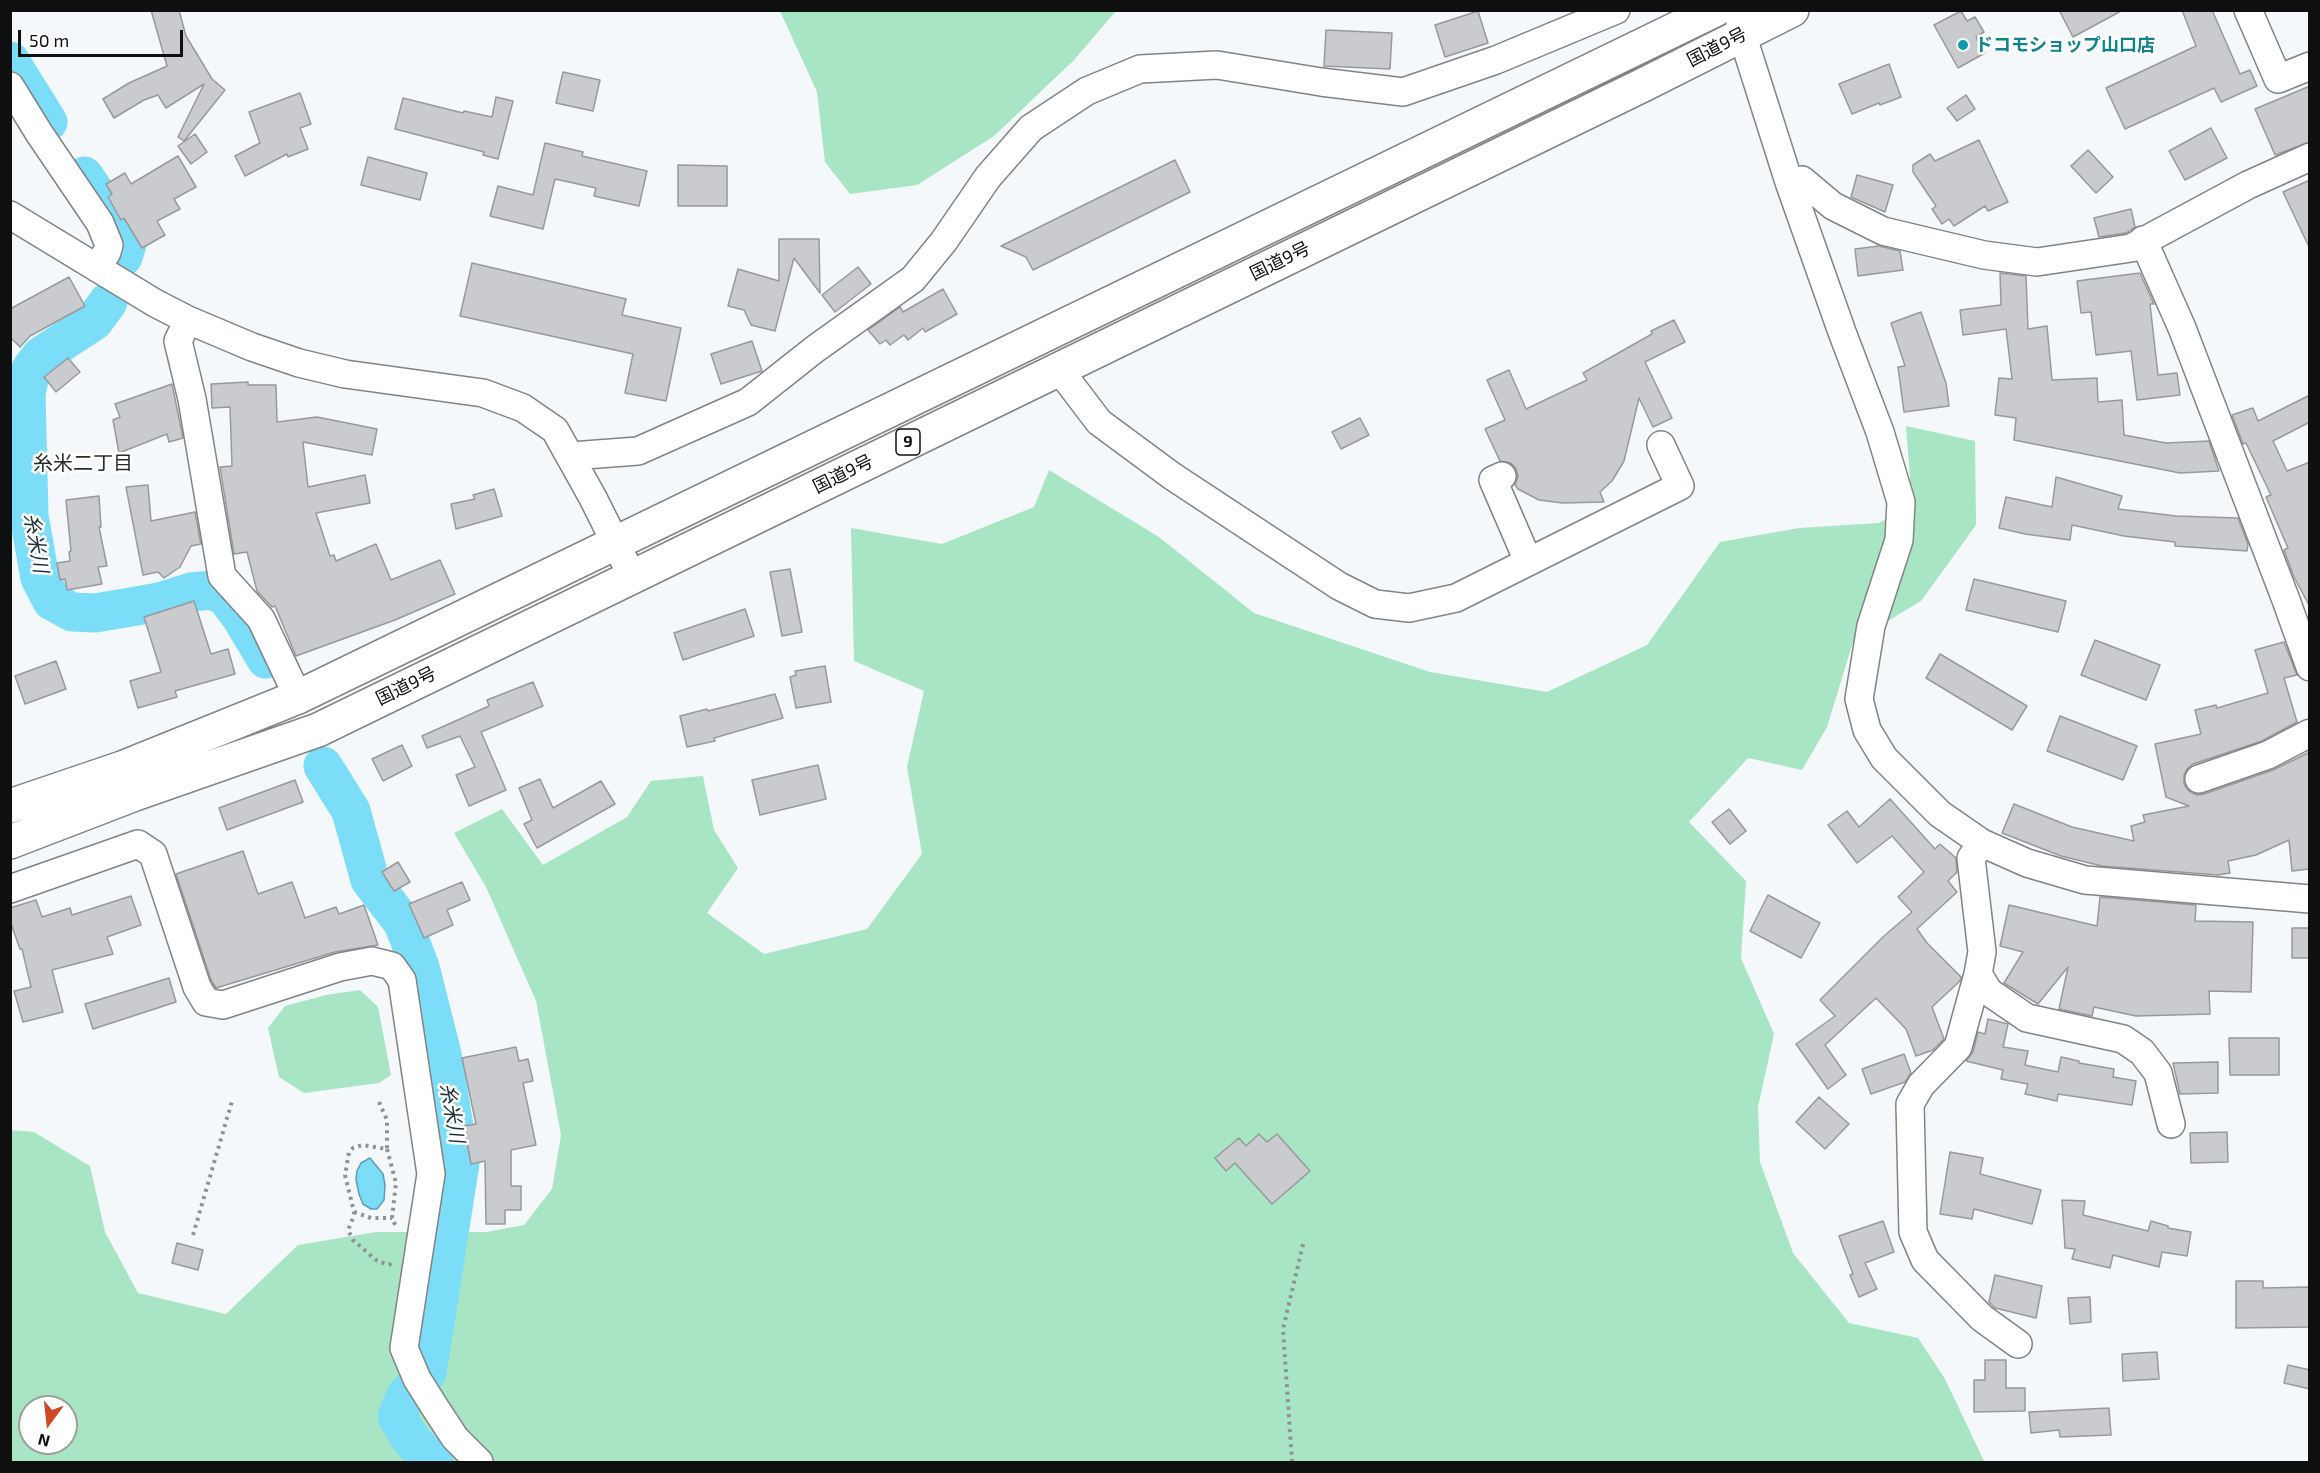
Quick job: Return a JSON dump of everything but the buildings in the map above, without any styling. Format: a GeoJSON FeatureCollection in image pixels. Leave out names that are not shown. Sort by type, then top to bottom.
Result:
{"type":"FeatureCollection","features":[{"type":"Feature","properties":{"kind":"highway","name":"国道9号"},"geometry":{"type":"LineString","coordinates":[[10,806],[122,768],[298,697],[1714,10]]}},
{"type":"Feature","properties":{"kind":"highway","name":"国道9号"},"geometry":{"type":"LineString","coordinates":[[10,842],[146,790],[318,730],[1643,85],[1740,22],[1791,10]]}},
{"type":"Feature","properties":{"kind":"street"},"geometry":{"type":"LineString","coordinates":[[571,456],[638,451],[747,402],[815,349],[913,279],[944,241],[988,177],[1031,128],[1087,91],[1140,69],[1217,65],[1321,82],[1403,92],[1496,60],[1616,10]]}},
{"type":"Feature","properties":{"kind":"street"},"geometry":{"type":"LineString","coordinates":[[2248,10],[2278,79],[2310,66]]}},
{"type":"Feature","properties":{"kind":"street"},"geometry":{"type":"LineString","coordinates":[[1740,22],[1790,182],[1842,332],[1880,432],[1901,502],[1899,540],[1871,626],[1859,699],[1867,730],[1884,758],[1940,814],[1982,843],[2027,863],[2085,880],[2310,899]]}},
{"type":"Feature","properties":{"kind":"street"},"geometry":{"type":"LineString","coordinates":[[10,86],[100,223],[109,245],[97,268]]}},
{"type":"Feature","properties":{"kind":"street"},"geometry":{"type":"LineString","coordinates":[[1790,182],[1802,180],[1833,206],[1883,231],[1984,255],[2037,262],[2131,248],[2248,185],[2310,157]]}},
{"type":"Feature","properties":{"kind":"street"},"geometry":{"type":"LineString","coordinates":[[10,215],[188,320],[252,347],[299,363],[345,374],[483,393],[523,408],[555,430],[571,456],[632,576]]}},
{"type":"Feature","properties":{"kind":"street"},"geometry":{"type":"LineString","coordinates":[[2143,240],[2182,328],[2307,650]]}},
{"type":"Feature","properties":{"kind":"street"},"geometry":{"type":"LineString","coordinates":[[188,320],[178,341],[192,399],[222,576],[261,619],[298,697]]}},
{"type":"Feature","properties":{"kind":"street"},"geometry":{"type":"LineString","coordinates":[[1058,368],[1099,422],[1117,438],[1339,586],[1375,604],[1409,608],[1456,598],[1680,486],[1661,446]]}},
{"type":"Feature","properties":{"kind":"street"},"geometry":{"type":"LineString","coordinates":[[1502,476],[1493,480],[1528,561]]}},
{"type":"Feature","properties":{"kind":"street"},"geometry":{"type":"LineString","coordinates":[[2199,779],[2268,755],[2310,733]]}},
{"type":"Feature","properties":{"kind":"street"},"geometry":{"type":"LineString","coordinates":[[1982,843],[1971,858],[1982,952],[1958,1047],[1921,1085],[1910,1104],[1913,1232],[1925,1260],[1982,1318],[2018,1344]]}},
{"type":"Feature","properties":{"kind":"street"},"geometry":{"type":"LineString","coordinates":[[10,889],[138,844],[153,854],[197,987],[206,1002],[223,1005],[340,967],[372,961],[392,966],[402,980],[431,1174],[404,1348],[417,1379],[455,1438],[479,1462]]}},
{"type":"Feature","properties":{"kind":"street"},"geometry":{"type":"LineString","coordinates":[[1977,974],[1989,992],[2027,1018],[2123,1039],[2142,1052],[2158,1072],[2171,1124]]}},
{"type":"Feature","properties":{"kind":"path"},"geometry":{"type":"LineString","coordinates":[[193,1234],[232,1101]]}},
{"type":"Feature","properties":{"kind":"path"},"geometry":{"type":"LineString","coordinates":[[379,1102],[387,1120],[387,1149],[396,1183],[392,1218],[400,1238]]}},
{"type":"Feature","properties":{"kind":"path"},"geometry":{"type":"LineString","coordinates":[[387,1149],[362,1145],[349,1152],[345,1174],[354,1212],[348,1230],[353,1240],[369,1254],[388,1265],[400,1260],[418,1266]]}},
{"type":"Feature","properties":{"kind":"path"},"geometry":{"type":"LineString","coordinates":[[354,1212],[370,1218],[392,1218]]}},
{"type":"Feature","properties":{"kind":"path"},"geometry":{"type":"LineString","coordinates":[[1292,1462],[1283,1329],[1304,1240]]}},
{"type":"Feature","properties":{"kind":"green space"},"geometry":{"type":"Polygon","coordinates":[[[780,11],[1116,11],[1074,60],[994,136],[917,185],[850,194],[825,162],[817,92],[780,11]]]}},
{"type":"Feature","properties":{"kind":"green space"},"geometry":{"type":"Polygon","coordinates":[[[1906,426],[1975,441],[1976,525],[1921,601],[1853,642],[1827,727],[1802,770],[1748,758],[1689,822],[1746,881],[1741,958],[1774,1034],[1758,1107],[1760,1162],[1793,1253],[1849,1323],[1918,1338],[1945,1379],[1984,1461],[11,1462],[10,1130],[34,1132],[90,1166],[105,1232],[138,1293],[226,1314],[298,1245],[376,1232],[487,1232],[524,1225],[552,1189],[561,1135],[536,1001],[486,887],[454,833],[502,809],[543,865],[627,817],[651,781],[703,776],[714,830],[738,868],[707,913],[764,954],[867,929],[922,854],[907,767],[924,691],[854,661],[851,528],[942,544],[1034,507],[1049,470],[1159,537],[1254,613],[1430,672],[1547,692],[1647,645],[1720,542],[1799,528],[1879,523],[1912,503],[1906,426]]]}},
{"type":"Feature","properties":{"kind":"green space"},"geometry":{"type":"Polygon","coordinates":[[[360,990],[378,1007],[391,1075],[379,1083],[304,1093],[279,1077],[268,1028],[285,1006],[326,995],[360,990]]]}},
{"type":"Feature","properties":{"kind":"water"},"geometry":{"type":"Polygon","coordinates":[[[370,1158],[383,1174],[385,1185],[384,1200],[377,1209],[371,1209],[363,1204],[356,1179],[361,1163],[370,1158]]]}},
{"type":"Feature","properties":{"kind":"waterway","name":"糸米川"},"geometry":{"type":"LineString","coordinates":[[10,61],[48,122]]}},
{"type":"Feature","properties":{"kind":"waterway","name":"糸米川"},"geometry":{"type":"LineString","coordinates":[[84,176],[114,220],[127,244],[123,257]]}},
{"type":"Feature","properties":{"kind":"waterway","name":"糸米川"},"geometry":{"type":"LineString","coordinates":[[108,302],[94,321],[41,356],[31,369],[26,394],[29,516],[40,578],[52,601],[72,612],[95,613],[159,602],[191,592],[212,590],[225,596],[241,617],[266,659]]}},
{"type":"Feature","properties":{"kind":"waterway","name":"糸米川"},"geometry":{"type":"LineString","coordinates":[[323,766],[351,811],[370,880],[403,923],[420,967],[442,1054],[460,1163],[427,1373],[405,1397],[397,1417],[412,1441],[434,1462]]}},
{"type":"Feature","properties":{"kind":"place","name":"ドコモショップ山口店"},"geometry":{"type":"Point","coordinates":[1963,45]}},
{"type":"Feature","properties":{"kind":"district","name":"糸米二丁目"},"geometry":{"type":"Point","coordinates":[83,463]}}]}
